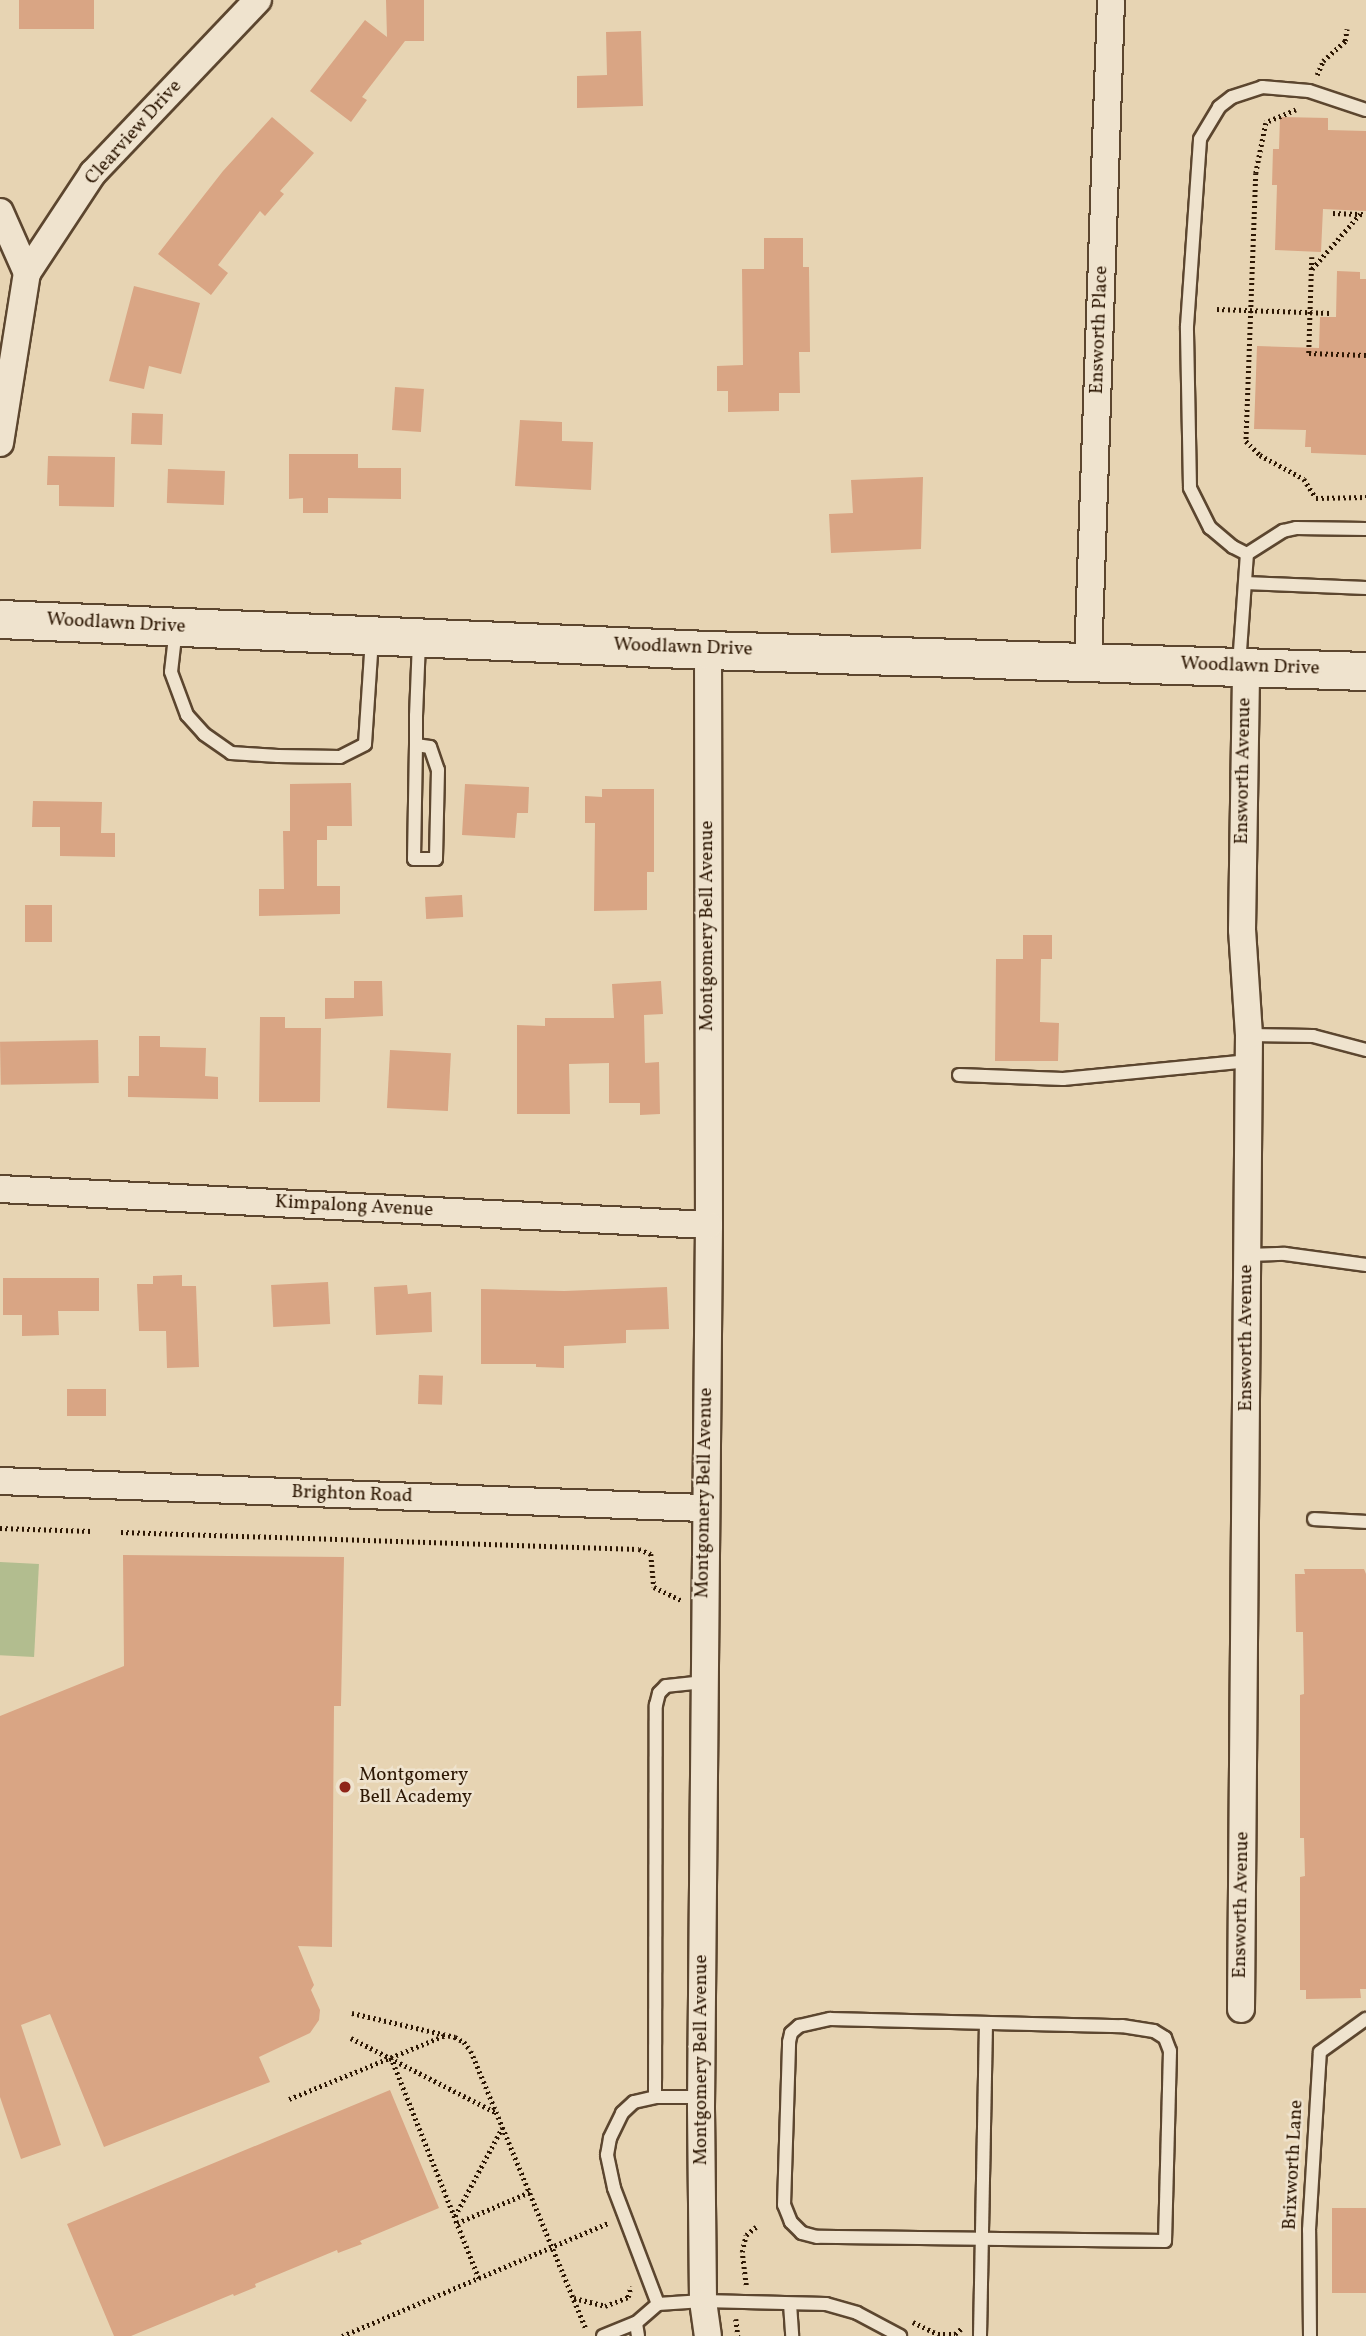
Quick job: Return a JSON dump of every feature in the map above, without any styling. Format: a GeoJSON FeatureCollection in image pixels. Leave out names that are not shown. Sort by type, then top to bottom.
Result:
{"type":"FeatureCollection","features":[{"type":"Feature","properties":{"kind":"main road","name":"Woodlawn Drive"},"geometry":{"type":"LineString","coordinates":[[0,619],[708,650],[1088,660],[1366,671]]}},
{"type":"Feature","properties":{"kind":"street","name":"Clearview Drive"},"geometry":{"type":"LineString","coordinates":[[0,443],[27,273],[93,173],[258,0]]}},
{"type":"Feature","properties":{"kind":"street","name":"Ensworth Place"},"geometry":{"type":"LineString","coordinates":[[1088,660],[1111,0]]}},
{"type":"Feature","properties":{"kind":"street"},"geometry":{"type":"LineString","coordinates":[[0,212],[27,273]]}},
{"type":"Feature","properties":{"kind":"street","name":"Montgomery Bell Avenue"},"geometry":{"type":"LineString","coordinates":[[708,650],[709,1225],[704,1508],[701,2097],[703,2301],[708,2336]]}},
{"type":"Feature","properties":{"kind":"street","name":"Ensworth Avenue"},"geometry":{"type":"LineString","coordinates":[[1241,2009],[1249,1048],[1242,930],[1242,667]]}},
{"type":"Feature","properties":{"kind":"street","name":"Kimpalong Avenue"},"geometry":{"type":"LineString","coordinates":[[0,1189],[709,1225]]}},
{"type":"Feature","properties":{"kind":"street","name":"Brighton Road"},"geometry":{"type":"LineString","coordinates":[[0,1481],[704,1508]]}},
{"type":"Feature","properties":{"kind":"lane"},"geometry":{"type":"LineString","coordinates":[[1247,554],[1233,547],[1210,528],[1201,516],[1190,488],[1187,326],[1198,146],[1205,125],[1219,107],[1232,97],[1262,86],[1309,91],[1366,110]]}},
{"type":"Feature","properties":{"kind":"lane"},"geometry":{"type":"LineString","coordinates":[[1247,554],[1277,535],[1296,528],[1366,529]]}},
{"type":"Feature","properties":{"kind":"lane"},"geometry":{"type":"LineString","coordinates":[[1242,667],[1247,554]]}},
{"type":"Feature","properties":{"kind":"lane"},"geometry":{"type":"LineString","coordinates":[[1245,583],[1366,588]]}},
{"type":"Feature","properties":{"kind":"lane"},"geometry":{"type":"LineString","coordinates":[[176,627],[171,672],[187,715],[204,734],[231,753],[278,756],[340,757],[365,744],[372,635]]}},
{"type":"Feature","properties":{"kind":"lane"},"geometry":{"type":"LineString","coordinates":[[416,745],[430,747],[438,770],[436,859],[414,859],[416,745],[419,637]]}},
{"type":"Feature","properties":{"kind":"lane"},"geometry":{"type":"LineString","coordinates":[[959,1075],[1063,1079],[1314,1036],[1366,1050]]}},
{"type":"Feature","properties":{"kind":"lane"},"geometry":{"type":"LineString","coordinates":[[1248,1255],[1285,1254],[1366,1265]]}},
{"type":"Feature","properties":{"kind":"lane"},"geometry":{"type":"LineString","coordinates":[[1314,1519],[1366,1522]]}},
{"type":"Feature","properties":{"kind":"lane"},"geometry":{"type":"LineString","coordinates":[[655,2096],[656,1705],[659,1693],[666,1685],[703,1682]]}},
{"type":"Feature","properties":{"kind":"lane"},"geometry":{"type":"LineString","coordinates":[[830,2019],[1140,2028],[1165,2038],[1170,2051],[1165,2241],[982,2238],[817,2236],[802,2233],[796,2228],[784,2205],[791,2033],[811,2021],[830,2019]]}},
{"type":"Feature","properties":{"kind":"lane","name":"Brixworth Lane"},"geometry":{"type":"LineString","coordinates":[[1310,2336],[1309,2230],[1320,2052],[1366,2019]]}},
{"type":"Feature","properties":{"kind":"lane"},"geometry":{"type":"LineString","coordinates":[[981,2336],[986,2023]]}},
{"type":"Feature","properties":{"kind":"lane"},"geometry":{"type":"LineString","coordinates":[[658,2304],[608,2170],[610,2138],[622,2113],[635,2102],[655,2096],[701,2097]]}},
{"type":"Feature","properties":{"kind":"lane"},"geometry":{"type":"LineString","coordinates":[[603,2336],[637,2329],[658,2304],[703,2301],[826,2304],[857,2313],[900,2336]]}},
{"type":"Feature","properties":{"kind":"lane"},"geometry":{"type":"LineString","coordinates":[[790,2304],[792,2336]]}},
{"type":"Feature","properties":{"kind":"path"},"geometry":{"type":"LineString","coordinates":[[1316,80],[1323,61],[1345,41],[1347,29]]}},
{"type":"Feature","properties":{"kind":"path"},"geometry":{"type":"LineString","coordinates":[[1300,106],[1266,123],[1256,173],[1246,441],[1259,455],[1304,479],[1316,498],[1366,497]]}},
{"type":"Feature","properties":{"kind":"path"},"geometry":{"type":"LineString","coordinates":[[1333,213],[1363,214]]}},
{"type":"Feature","properties":{"kind":"path"},"geometry":{"type":"LineString","coordinates":[[1312,270],[1363,214]]}},
{"type":"Feature","properties":{"kind":"path"},"geometry":{"type":"LineString","coordinates":[[1312,257],[1309,353],[1366,355]]}},
{"type":"Feature","properties":{"kind":"path"},"geometry":{"type":"LineString","coordinates":[[1217,309],[1330,313]]}},
{"type":"Feature","properties":{"kind":"path"},"geometry":{"type":"LineString","coordinates":[[0,1528],[91,1531]]}},
{"type":"Feature","properties":{"kind":"path"},"geometry":{"type":"LineString","coordinates":[[121,1532],[639,1549],[651,1554],[654,1587],[691,1605]]}},
{"type":"Feature","properties":{"kind":"path"},"geometry":{"type":"LineString","coordinates":[[352,2013],[446,2035],[464,2042],[471,2051],[589,2336]]}},
{"type":"Feature","properties":{"kind":"path"},"geometry":{"type":"LineString","coordinates":[[289,2099],[446,2035]]}},
{"type":"Feature","properties":{"kind":"path"},"geometry":{"type":"LineString","coordinates":[[351,2038],[496,2112]]}},
{"type":"Feature","properties":{"kind":"path"},"geometry":{"type":"LineString","coordinates":[[391,2057],[479,2278]]}},
{"type":"Feature","properties":{"kind":"path"},"geometry":{"type":"LineString","coordinates":[[456,2220],[502,2127]]}},
{"type":"Feature","properties":{"kind":"path"},"geometry":{"type":"LineString","coordinates":[[456,2220],[530,2192]]}},
{"type":"Feature","properties":{"kind":"path"},"geometry":{"type":"LineString","coordinates":[[604,2214],[612,2236]]}},
{"type":"Feature","properties":{"kind":"path"},"geometry":{"type":"LineString","coordinates":[[342,2336],[625,2216]]}},
{"type":"Feature","properties":{"kind":"path"},"geometry":{"type":"LineString","coordinates":[[746,2286],[742,2252],[746,2235],[757,2227]]}},
{"type":"Feature","properties":{"kind":"path"},"geometry":{"type":"LineString","coordinates":[[573,2298],[605,2306],[628,2297],[631,2284]]}},
{"type":"Feature","properties":{"kind":"path"},"geometry":{"type":"LineString","coordinates":[[736,2318],[738,2336]]}},
{"type":"Feature","properties":{"kind":"green space"},"geometry":{"type":"Polygon","coordinates":[[[0,1562],[39,1564],[34,1657],[0,1655],[0,1562]]]}},
{"type":"Feature","properties":{"kind":"building"},"geometry":{"type":"Polygon","coordinates":[[[19,0],[94,0],[94,29],[19,29],[19,0]]]}},
{"type":"Feature","properties":{"kind":"building"},"geometry":{"type":"Polygon","coordinates":[[[386,0],[424,0],[424,41],[405,41],[362,97],[367,100],[351,122],[310,91],[365,20],[387,37],[386,0]]]}},
{"type":"Feature","properties":{"kind":"building"},"geometry":{"type":"Polygon","coordinates":[[[641,31],[643,106],[577,108],[577,76],[607,75],[606,32],[641,31]]]}},
{"type":"Feature","properties":{"kind":"building"},"geometry":{"type":"Polygon","coordinates":[[[272,117],[314,153],[280,191],[284,194],[265,216],[260,211],[218,265],[228,273],[211,295],[158,254],[223,171],[272,117]]]}},
{"type":"Feature","properties":{"kind":"building"},"geometry":{"type":"Polygon","coordinates":[[[1280,117],[1328,118],[1328,130],[1366,131],[1366,211],[1323,209],[1321,252],[1275,250],[1277,185],[1272,185],[1273,149],[1279,149],[1280,117]]]}},
{"type":"Feature","properties":{"kind":"building"},"geometry":{"type":"Polygon","coordinates":[[[764,238],[803,238],[803,267],[809,267],[810,352],[799,352],[800,393],[779,393],[779,411],[728,412],[728,391],[717,391],[717,366],[743,365],[742,269],[764,269],[764,238]]]}},
{"type":"Feature","properties":{"kind":"building"},"geometry":{"type":"Polygon","coordinates":[[[1337,271],[1360,272],[1360,279],[1366,279],[1366,455],[1311,453],[1311,447],[1305,447],[1306,430],[1254,429],[1257,346],[1319,348],[1320,317],[1336,317],[1337,271]]]}},
{"type":"Feature","properties":{"kind":"building"},"geometry":{"type":"Polygon","coordinates":[[[134,286],[200,303],[181,374],[149,366],[144,389],[109,381],[134,286]]]}},
{"type":"Feature","properties":{"kind":"building"},"geometry":{"type":"Polygon","coordinates":[[[395,387],[424,389],[421,432],[392,430],[395,387]]]}},
{"type":"Feature","properties":{"kind":"building"},"geometry":{"type":"Polygon","coordinates":[[[132,413],[163,414],[162,445],[131,444],[132,413]]]}},
{"type":"Feature","properties":{"kind":"building"},"geometry":{"type":"Polygon","coordinates":[[[520,420],[562,422],[562,441],[593,442],[591,490],[515,486],[520,420]]]}},
{"type":"Feature","properties":{"kind":"building"},"geometry":{"type":"Polygon","coordinates":[[[289,454],[358,454],[358,468],[401,468],[401,499],[328,498],[328,513],[303,513],[303,498],[289,499],[289,454]]]}},
{"type":"Feature","properties":{"kind":"building"},"geometry":{"type":"Polygon","coordinates":[[[48,456],[115,457],[114,507],[59,506],[59,485],[47,485],[48,456]]]}},
{"type":"Feature","properties":{"kind":"building"},"geometry":{"type":"Polygon","coordinates":[[[168,469],[225,471],[224,505],[167,503],[168,469]]]}},
{"type":"Feature","properties":{"kind":"building"},"geometry":{"type":"Polygon","coordinates":[[[923,477],[921,549],[831,553],[829,514],[853,513],[851,480],[923,477]]]}},
{"type":"Feature","properties":{"kind":"building"},"geometry":{"type":"Polygon","coordinates":[[[351,783],[352,826],[327,826],[327,840],[317,840],[317,886],[340,886],[340,914],[259,916],[259,889],[284,889],[283,831],[290,831],[290,784],[351,783]]]}},
{"type":"Feature","properties":{"kind":"building"},"geometry":{"type":"Polygon","coordinates":[[[465,784],[529,787],[528,813],[517,813],[515,838],[462,835],[465,784]]]}},
{"type":"Feature","properties":{"kind":"building"},"geometry":{"type":"Polygon","coordinates":[[[602,789],[654,789],[654,872],[647,872],[647,910],[594,911],[595,823],[585,823],[585,796],[602,797],[602,789]]]}},
{"type":"Feature","properties":{"kind":"building"},"geometry":{"type":"Polygon","coordinates":[[[33,801],[102,802],[101,833],[115,833],[115,857],[60,856],[60,827],[32,827],[33,801]]]}},
{"type":"Feature","properties":{"kind":"building"},"geometry":{"type":"Polygon","coordinates":[[[462,895],[463,917],[426,919],[425,897],[462,895]]]}},
{"type":"Feature","properties":{"kind":"building"},"geometry":{"type":"Polygon","coordinates":[[[25,905],[52,905],[52,942],[25,942],[25,905]]]}},
{"type":"Feature","properties":{"kind":"building"},"geometry":{"type":"Polygon","coordinates":[[[1023,935],[1052,935],[1052,959],[1023,959],[1023,935]]]}},
{"type":"Feature","properties":{"kind":"building"},"geometry":{"type":"Polygon","coordinates":[[[996,959],[1041,959],[1040,1022],[1059,1023],[1058,1061],[995,1061],[996,959]]]}},
{"type":"Feature","properties":{"kind":"building"},"geometry":{"type":"Polygon","coordinates":[[[354,981],[382,981],[383,1016],[325,1019],[325,998],[354,998],[354,981]]]}},
{"type":"Feature","properties":{"kind":"building"},"geometry":{"type":"Polygon","coordinates":[[[661,981],[663,1014],[644,1015],[645,1063],[659,1062],[660,1114],[640,1115],[640,1103],[609,1103],[609,1063],[569,1064],[570,1114],[517,1114],[517,1025],[545,1026],[545,1018],[614,1018],[612,984],[661,981]]]}},
{"type":"Feature","properties":{"kind":"building"},"geometry":{"type":"Polygon","coordinates":[[[260,1017],[285,1017],[285,1028],[321,1028],[320,1102],[259,1102],[260,1017]]]}},
{"type":"Feature","properties":{"kind":"building"},"geometry":{"type":"Polygon","coordinates":[[[139,1036],[160,1036],[160,1047],[206,1048],[205,1076],[218,1077],[218,1099],[128,1097],[128,1076],[139,1076],[139,1036]]]}},
{"type":"Feature","properties":{"kind":"building"},"geometry":{"type":"Polygon","coordinates":[[[98,1040],[99,1083],[1,1085],[0,1042],[98,1040]]]}},
{"type":"Feature","properties":{"kind":"building"},"geometry":{"type":"Polygon","coordinates":[[[390,1050],[451,1053],[448,1111],[387,1108],[390,1050]]]}},
{"type":"Feature","properties":{"kind":"building"},"geometry":{"type":"Polygon","coordinates":[[[182,1275],[182,1286],[196,1286],[199,1367],[167,1368],[166,1331],[139,1331],[137,1284],[153,1284],[153,1276],[182,1275]]]}},
{"type":"Feature","properties":{"kind":"building"},"geometry":{"type":"Polygon","coordinates":[[[3,1278],[99,1278],[99,1311],[58,1311],[59,1335],[22,1336],[22,1315],[3,1315],[3,1278]]]}},
{"type":"Feature","properties":{"kind":"building"},"geometry":{"type":"Polygon","coordinates":[[[328,1282],[330,1324],[273,1327],[271,1285],[328,1282]]]}},
{"type":"Feature","properties":{"kind":"building"},"geometry":{"type":"Polygon","coordinates":[[[407,1285],[408,1294],[431,1292],[432,1332],[376,1335],[374,1287],[407,1285]]]}},
{"type":"Feature","properties":{"kind":"building"},"geometry":{"type":"Polygon","coordinates":[[[667,1287],[669,1329],[626,1330],[626,1343],[564,1346],[564,1368],[536,1367],[536,1364],[481,1364],[481,1289],[564,1291],[667,1287]]]}},
{"type":"Feature","properties":{"kind":"building"},"geometry":{"type":"Polygon","coordinates":[[[419,1375],[443,1376],[442,1405],[418,1404],[419,1375]]]}},
{"type":"Feature","properties":{"kind":"building"},"geometry":{"type":"Polygon","coordinates":[[[67,1389],[106,1389],[106,1416],[67,1416],[67,1389]]]}},
{"type":"Feature","properties":{"kind":"building"},"geometry":{"type":"Polygon","coordinates":[[[123,1555],[344,1557],[341,1706],[334,1706],[332,1947],[298,1946],[314,1985],[311,1990],[320,2010],[319,2020],[310,2033],[259,2057],[270,2082],[104,2147],[50,2014],[21,2025],[61,2145],[21,2159],[0,2097],[0,1716],[124,1666],[123,1555]]]}},
{"type":"Feature","properties":{"kind":"building"},"geometry":{"type":"Polygon","coordinates":[[[1304,1569],[1364,1569],[1366,1574],[1366,1989],[1360,1989],[1361,1998],[1306,1999],[1306,1990],[1300,1990],[1300,1877],[1305,1876],[1304,1838],[1300,1838],[1300,1695],[1304,1694],[1303,1632],[1296,1632],[1295,1574],[1305,1574],[1304,1569]]]}},
{"type":"Feature","properties":{"kind":"building"},"geometry":{"type":"Polygon","coordinates":[[[390,2090],[439,2208],[360,2241],[362,2244],[338,2253],[337,2250],[255,2284],[256,2287],[234,2296],[233,2294],[131,2336],[114,2336],[67,2224],[390,2090]]]}},
{"type":"Feature","properties":{"kind":"building"},"geometry":{"type":"Polygon","coordinates":[[[1332,2208],[1366,2208],[1366,2293],[1332,2293],[1332,2208]]]}},
{"type":"Feature","properties":{"kind":"place","name":"Montgomery Bell Academy"},"geometry":{"type":"Point","coordinates":[345,1787]}}]}
